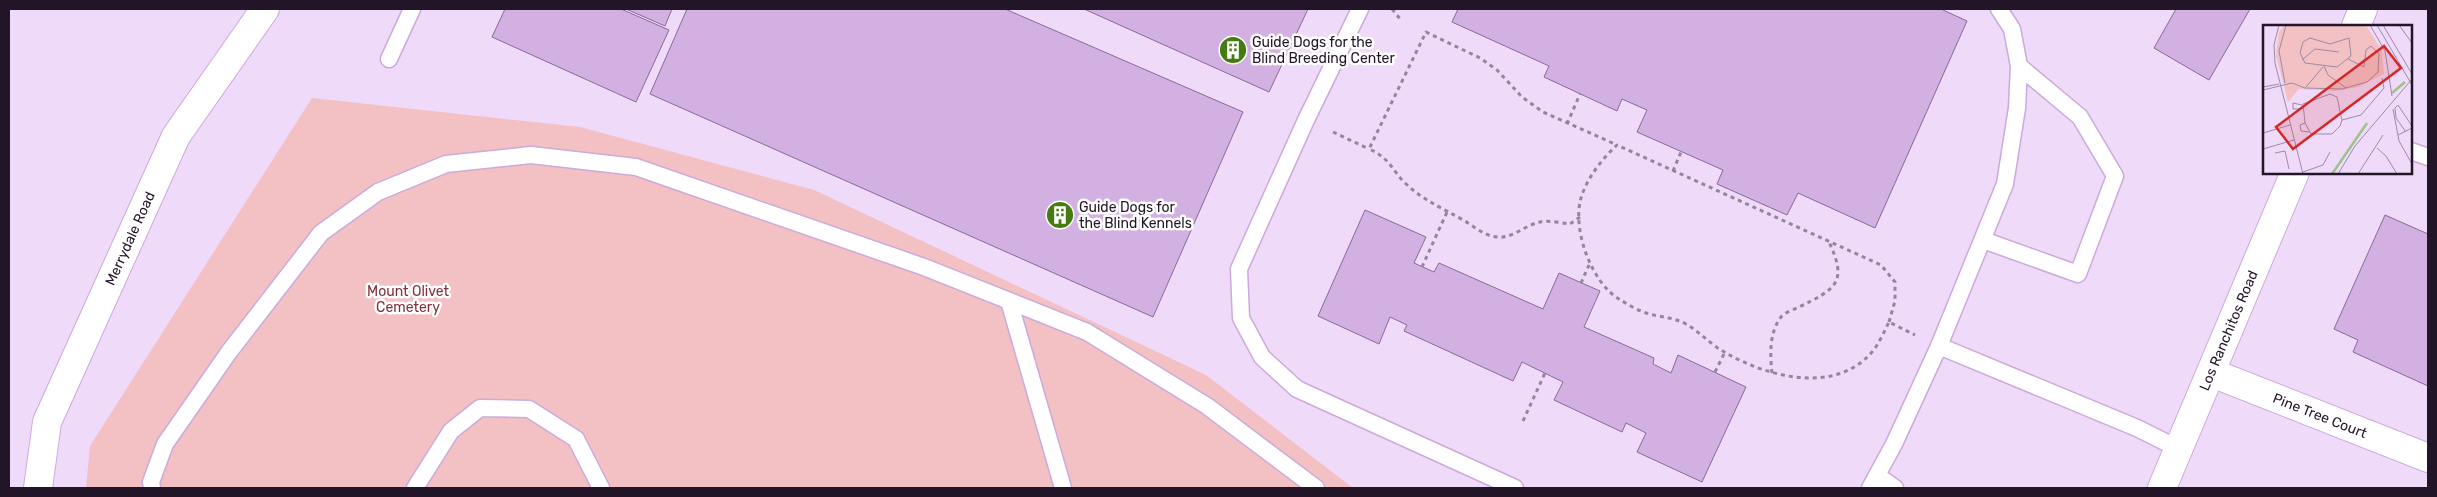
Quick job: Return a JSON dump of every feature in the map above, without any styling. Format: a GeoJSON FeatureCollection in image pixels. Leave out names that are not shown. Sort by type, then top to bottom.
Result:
{"type":"FeatureCollection","features":[{"type":"Feature","properties":{"kind":"street","name":"Merrydale Road"},"geometry":{"type":"LineString","coordinates":[[38,488],[47,422],[176,136],[265,9]]}},
{"type":"Feature","properties":{"kind":"street"},"geometry":{"type":"LineString","coordinates":[[2356,25],[2363,9]]}},
{"type":"Feature","properties":{"kind":"street","name":"Los Ranchitos Road"},"geometry":{"type":"LineString","coordinates":[[2162,488],[2294,174]]}},
{"type":"Feature","properties":{"kind":"street","name":"Pine Tree Court"},"geometry":{"type":"LineString","coordinates":[[2212,373],[2428,458]]}},
{"type":"Feature","properties":{"kind":"lane"},"geometry":{"type":"LineString","coordinates":[[389,60],[412,9]]}},
{"type":"Feature","properties":{"kind":"lane"},"geometry":{"type":"LineString","coordinates":[[1360,9],[1306,120],[1239,269],[1241,318],[1262,357],[1297,389],[1516,488]]}},
{"type":"Feature","properties":{"kind":"lane"},"geometry":{"type":"LineString","coordinates":[[1894,488],[1874,482],[1939,346],[1984,240],[2005,184],[2017,108],[2019,66],[2012,29],[1999,9]]}},
{"type":"Feature","properties":{"kind":"lane"},"geometry":{"type":"LineString","coordinates":[[1984,240],[2078,274],[2115,176],[2080,117],[2019,66]]}},
{"type":"Feature","properties":{"kind":"lane"},"geometry":{"type":"LineString","coordinates":[[2412,151],[2428,157]]}},
{"type":"Feature","properties":{"kind":"lane"},"geometry":{"type":"LineString","coordinates":[[152,488],[151,482],[165,444],[229,352],[321,233],[378,192],[446,164],[530,155],[636,167],[924,267],[1095,337],[1207,406],[1316,488]]}},
{"type":"Feature","properties":{"kind":"lane"},"geometry":{"type":"LineString","coordinates":[[1009,301],[1063,488]]}},
{"type":"Feature","properties":{"kind":"lane"},"geometry":{"type":"LineString","coordinates":[[1939,346],[2137,428],[2179,449]]}},
{"type":"Feature","properties":{"kind":"lane"},"geometry":{"type":"LineString","coordinates":[[415,488],[451,431],[480,408],[529,409],[576,439],[601,488]]}},
{"type":"Feature","properties":{"kind":"path"},"geometry":{"type":"LineString","coordinates":[[1392,9],[1401,20]]}},
{"type":"Feature","properties":{"kind":"path"},"geometry":{"type":"LineString","coordinates":[[1370,149],[1426,32],[1480,58],[1497,70],[1522,97],[1543,112],[1567,124],[1616,145],[1828,240],[1881,265],[1895,282],[1896,301],[1889,322],[1873,352],[1854,368],[1832,376],[1802,378],[1772,373],[1724,352],[1686,324],[1666,316],[1646,313],[1617,298],[1603,285],[1589,264],[1582,237],[1580,216],[1581,198],[1594,172],[1616,145]]}},
{"type":"Feature","properties":{"kind":"path"},"geometry":{"type":"LineString","coordinates":[[1567,124],[1580,94]]}},
{"type":"Feature","properties":{"kind":"path"},"geometry":{"type":"LineString","coordinates":[[1333,132],[1380,154],[1390,162],[1400,177],[1414,192],[1486,234],[1498,238],[1513,234],[1540,222],[1570,224],[1580,216]]}},
{"type":"Feature","properties":{"kind":"path"},"geometry":{"type":"LineString","coordinates":[[1673,171],[1681,152]]}},
{"type":"Feature","properties":{"kind":"path"},"geometry":{"type":"LineString","coordinates":[[1422,267],[1447,212]]}},
{"type":"Feature","properties":{"kind":"path"},"geometry":{"type":"LineString","coordinates":[[1772,373],[1770,351],[1773,334],[1781,316],[1818,299],[1834,285],[1839,274],[1836,257],[1828,240]]}},
{"type":"Feature","properties":{"kind":"path"},"geometry":{"type":"LineString","coordinates":[[1581,283],[1589,264]]}},
{"type":"Feature","properties":{"kind":"path"},"geometry":{"type":"LineString","coordinates":[[1889,322],[1917,336]]}},
{"type":"Feature","properties":{"kind":"path"},"geometry":{"type":"LineString","coordinates":[[1715,372],[1724,352]]}},
{"type":"Feature","properties":{"kind":"path"},"geometry":{"type":"LineString","coordinates":[[1523,420],[1545,373]]}},
{"type":"Feature","properties":{"kind":"green space","name":"Mount Olivet Cemetery"},"geometry":{"type":"Polygon","coordinates":[[[312,98],[580,127],[814,190],[1206,375],[1353,488],[86,488],[90,446],[312,98]]]}},
{"type":"Feature","properties":{"kind":"building"},"geometry":{"type":"Polygon","coordinates":[[[505,9],[621,9],[669,30],[636,102],[492,37],[505,9]]]}},
{"type":"Feature","properties":{"kind":"building"},"geometry":{"type":"Polygon","coordinates":[[[626,9],[672,9],[665,26],[626,9]]]}},
{"type":"Feature","properties":{"kind":"building","name":"Guide Dogs for the Blind Kennels"},"geometry":{"type":"Polygon","coordinates":[[[687,9],[1005,9],[1243,112],[1153,317],[650,94],[687,9]]]}},
{"type":"Feature","properties":{"kind":"building","name":"Guide Dogs for the Blind Breeding Center"},"geometry":{"type":"Polygon","coordinates":[[[1084,9],[1308,9],[1269,92],[1084,9]]]}},
{"type":"Feature","properties":{"kind":"building"},"geometry":{"type":"Polygon","coordinates":[[[1458,9],[1943,9],[1967,21],[1875,228],[1798,193],[1787,215],[1717,184],[1723,170],[1637,132],[1647,110],[1622,99],[1617,111],[1544,77],[1549,66],[1452,22],[1458,9]]]}},
{"type":"Feature","properties":{"kind":"building"},"geometry":{"type":"Polygon","coordinates":[[[2176,9],[2250,9],[2209,80],[2154,48],[2176,9]]]}},
{"type":"Feature","properties":{"kind":"building"},"geometry":{"type":"Polygon","coordinates":[[[1365,210],[1426,237],[1414,263],[1434,272],[1439,263],[1543,309],[1559,273],[1600,291],[1584,327],[1654,358],[1653,364],[1671,373],[1678,355],[1746,387],[1702,482],[1637,452],[1646,433],[1626,423],[1622,432],[1554,400],[1563,382],[1522,362],[1513,381],[1404,331],[1407,325],[1390,317],[1379,344],[1318,316],[1365,210]]]}},
{"type":"Feature","properties":{"kind":"building"},"geometry":{"type":"Polygon","coordinates":[[[2385,215],[2428,234],[2428,386],[2353,352],[2358,340],[2334,329],[2385,215]]]}},
{"type":"Feature","properties":{"kind":"place","name":"Guide Dogs for the Blind Breeding Center"},"geometry":{"type":"Point","coordinates":[1233,50]}},
{"type":"Feature","properties":{"kind":"place","name":"Guide Dogs for the Blind Kennels"},"geometry":{"type":"Point","coordinates":[1060,215]}}]}
